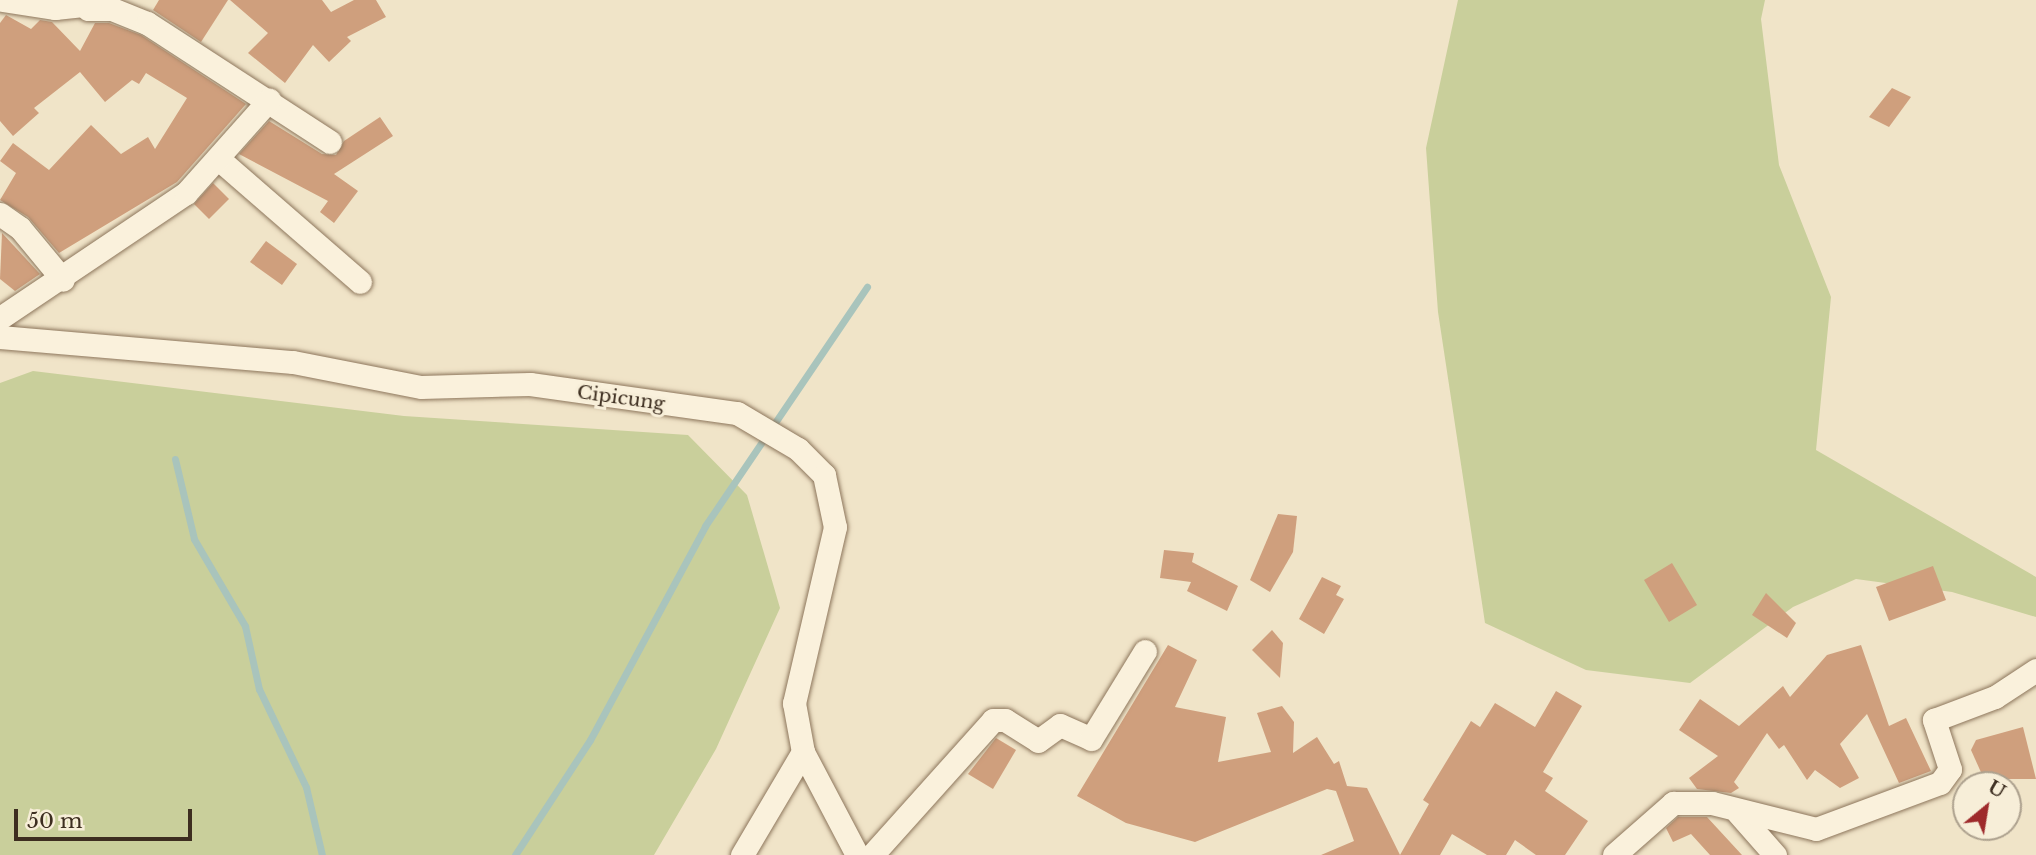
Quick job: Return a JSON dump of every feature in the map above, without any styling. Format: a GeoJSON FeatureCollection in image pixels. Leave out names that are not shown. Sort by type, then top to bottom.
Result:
{"type":"FeatureCollection","features":[{"type":"Feature","properties":{"kind":"street"},"geometry":{"type":"LineString","coordinates":[[2,0],[98,4],[130,14],[269,100],[330,142]]}},
{"type":"Feature","properties":{"kind":"street"},"geometry":{"type":"LineString","coordinates":[[0,318],[63,281],[221,161],[269,100]]}},
{"type":"Feature","properties":{"kind":"street"},"geometry":{"type":"LineString","coordinates":[[221,161],[360,282]]}},
{"type":"Feature","properties":{"kind":"street"},"geometry":{"type":"LineString","coordinates":[[0,215],[20,228],[63,281]]}},
{"type":"Feature","properties":{"kind":"street","name":"Cipicung"},"geometry":{"type":"LineString","coordinates":[[0,337],[293,362],[421,387],[530,384],[737,413],[798,449],[824,475],[835,527],[794,703],[803,752],[857,855]]}},
{"type":"Feature","properties":{"kind":"street"},"geometry":{"type":"LineString","coordinates":[[872,855],[993,720],[1005,720],[1038,741],[1060,725],[1091,739],[1145,651]]}},
{"type":"Feature","properties":{"kind":"street"},"geometry":{"type":"LineString","coordinates":[[1614,855],[1673,803],[1712,803],[1738,813],[1816,829],[1940,783],[1950,769],[1934,720],[1995,697],[2036,670]]}},
{"type":"Feature","properties":{"kind":"street"},"geometry":{"type":"LineString","coordinates":[[742,855],[803,752]]}},
{"type":"Feature","properties":{"kind":"street"},"geometry":{"type":"LineString","coordinates":[[1738,813],[1775,855]]}},
{"type":"Feature","properties":{"kind":"green space"},"geometry":{"type":"Polygon","coordinates":[[[1458,0],[1765,0],[1761,19],[1779,165],[1831,297],[1816,450],[2036,577],[2036,617],[1952,592],[1856,579],[1793,607],[1690,683],[1586,670],[1485,623],[1438,312],[1426,148],[1458,0]]]}},
{"type":"Feature","properties":{"kind":"green space"},"geometry":{"type":"Polygon","coordinates":[[[33,371],[404,416],[688,435],[747,495],[780,608],[716,749],[654,855],[0,855],[0,383],[33,371]]]}},
{"type":"Feature","properties":{"kind":"building"},"geometry":{"type":"Polygon","coordinates":[[[159,0],[228,0],[201,42],[153,10],[159,0]]]}},
{"type":"Feature","properties":{"kind":"building"},"geometry":{"type":"Polygon","coordinates":[[[230,0],[322,0],[331,12],[354,0],[376,0],[386,17],[347,37],[351,41],[329,62],[313,45],[285,83],[248,53],[268,33],[230,0]]]}},
{"type":"Feature","properties":{"kind":"building"},"geometry":{"type":"Polygon","coordinates":[[[6,15],[31,29],[40,20],[52,22],[80,51],[95,23],[109,23],[141,35],[246,104],[177,182],[59,253],[28,217],[0,200],[16,173],[0,161],[13,143],[49,170],[91,125],[121,154],[148,137],[155,149],[187,98],[146,73],[139,84],[132,80],[105,102],[80,72],[34,108],[39,113],[13,136],[0,121],[0,23],[6,15]]]}},
{"type":"Feature","properties":{"kind":"building"},"geometry":{"type":"Polygon","coordinates":[[[1892,88],[1911,97],[1889,127],[1869,117],[1892,88]]]}},
{"type":"Feature","properties":{"kind":"building"},"geometry":{"type":"Polygon","coordinates":[[[380,117],[393,136],[334,174],[358,191],[334,223],[320,212],[328,201],[239,154],[269,121],[322,154],[336,155],[344,141],[380,117]]]}},
{"type":"Feature","properties":{"kind":"building"},"geometry":{"type":"Polygon","coordinates":[[[213,183],[229,199],[209,219],[194,204],[213,183]]]}},
{"type":"Feature","properties":{"kind":"building"},"geometry":{"type":"Polygon","coordinates":[[[2,233],[40,274],[15,291],[0,279],[2,233]]]}},
{"type":"Feature","properties":{"kind":"building"},"geometry":{"type":"Polygon","coordinates":[[[266,241],[297,264],[282,285],[250,262],[266,241]]]}},
{"type":"Feature","properties":{"kind":"building"},"geometry":{"type":"Polygon","coordinates":[[[1278,514],[1297,516],[1293,552],[1270,592],[1250,580],[1278,514]]]}},
{"type":"Feature","properties":{"kind":"building"},"geometry":{"type":"Polygon","coordinates":[[[1164,550],[1194,553],[1192,562],[1238,586],[1227,611],[1187,591],[1191,582],[1160,578],[1164,550]]]}},
{"type":"Feature","properties":{"kind":"building"},"geometry":{"type":"Polygon","coordinates":[[[1672,563],[1697,605],[1669,622],[1644,580],[1672,563]]]}},
{"type":"Feature","properties":{"kind":"building"},"geometry":{"type":"Polygon","coordinates":[[[1933,566],[1946,600],[1889,621],[1876,587],[1933,566]]]}},
{"type":"Feature","properties":{"kind":"building"},"geometry":{"type":"Polygon","coordinates":[[[1322,577],[1341,586],[1336,595],[1344,599],[1324,634],[1299,619],[1322,577]]]}},
{"type":"Feature","properties":{"kind":"building"},"geometry":{"type":"Polygon","coordinates":[[[1766,593],[1796,623],[1787,638],[1752,615],[1766,593]]]}},
{"type":"Feature","properties":{"kind":"building"},"geometry":{"type":"Polygon","coordinates":[[[1272,630],[1283,643],[1280,678],[1252,650],[1272,630]]]}},
{"type":"Feature","properties":{"kind":"building"},"geometry":{"type":"Polygon","coordinates":[[[1168,645],[1197,660],[1175,707],[1226,717],[1218,762],[1271,752],[1257,713],[1282,706],[1294,722],[1293,753],[1317,737],[1334,764],[1339,761],[1347,786],[1367,788],[1400,855],[1321,855],[1354,841],[1336,791],[1327,789],[1195,842],[1126,823],[1077,796],[1168,645]]]}},
{"type":"Feature","properties":{"kind":"building"},"geometry":{"type":"Polygon","coordinates":[[[1861,645],[1889,726],[1906,718],[1931,771],[1899,783],[1867,714],[1840,744],[1859,778],[1840,788],[1815,770],[1807,780],[1784,745],[1779,749],[1767,733],[1734,782],[1739,788],[1731,793],[1697,789],[1689,778],[1718,756],[1679,730],[1700,699],[1739,726],[1783,686],[1790,697],[1827,655],[1861,645]]]}},
{"type":"Feature","properties":{"kind":"building"},"geometry":{"type":"Polygon","coordinates":[[[1556,691],[1582,706],[1543,772],[1553,778],[1545,791],[1588,821],[1565,855],[1536,855],[1515,840],[1506,855],[1487,855],[1452,834],[1440,855],[1400,855],[1429,804],[1423,800],[1471,721],[1480,727],[1495,703],[1535,727],[1556,691]]]}},
{"type":"Feature","properties":{"kind":"building"},"geometry":{"type":"Polygon","coordinates":[[[2023,727],[2036,779],[2022,779],[2022,771],[1980,771],[1971,750],[1976,740],[2023,727]]]}},
{"type":"Feature","properties":{"kind":"building"},"geometry":{"type":"Polygon","coordinates":[[[996,738],[1016,750],[993,789],[968,774],[996,738]]]}},
{"type":"Feature","properties":{"kind":"building"},"geometry":{"type":"Polygon","coordinates":[[[1678,817],[1707,817],[1742,855],[1710,855],[1691,834],[1673,842],[1666,828],[1678,817]]]}},
{"type":"Feature","properties":{"kind":"waterway"},"geometry":{"type":"LineString","coordinates":[[515,855],[590,740],[705,526],[867,287]]}},
{"type":"Feature","properties":{"kind":"waterway"},"geometry":{"type":"LineString","coordinates":[[175,459],[194,539],[245,626],[259,689],[306,787],[322,855]]}}]}
